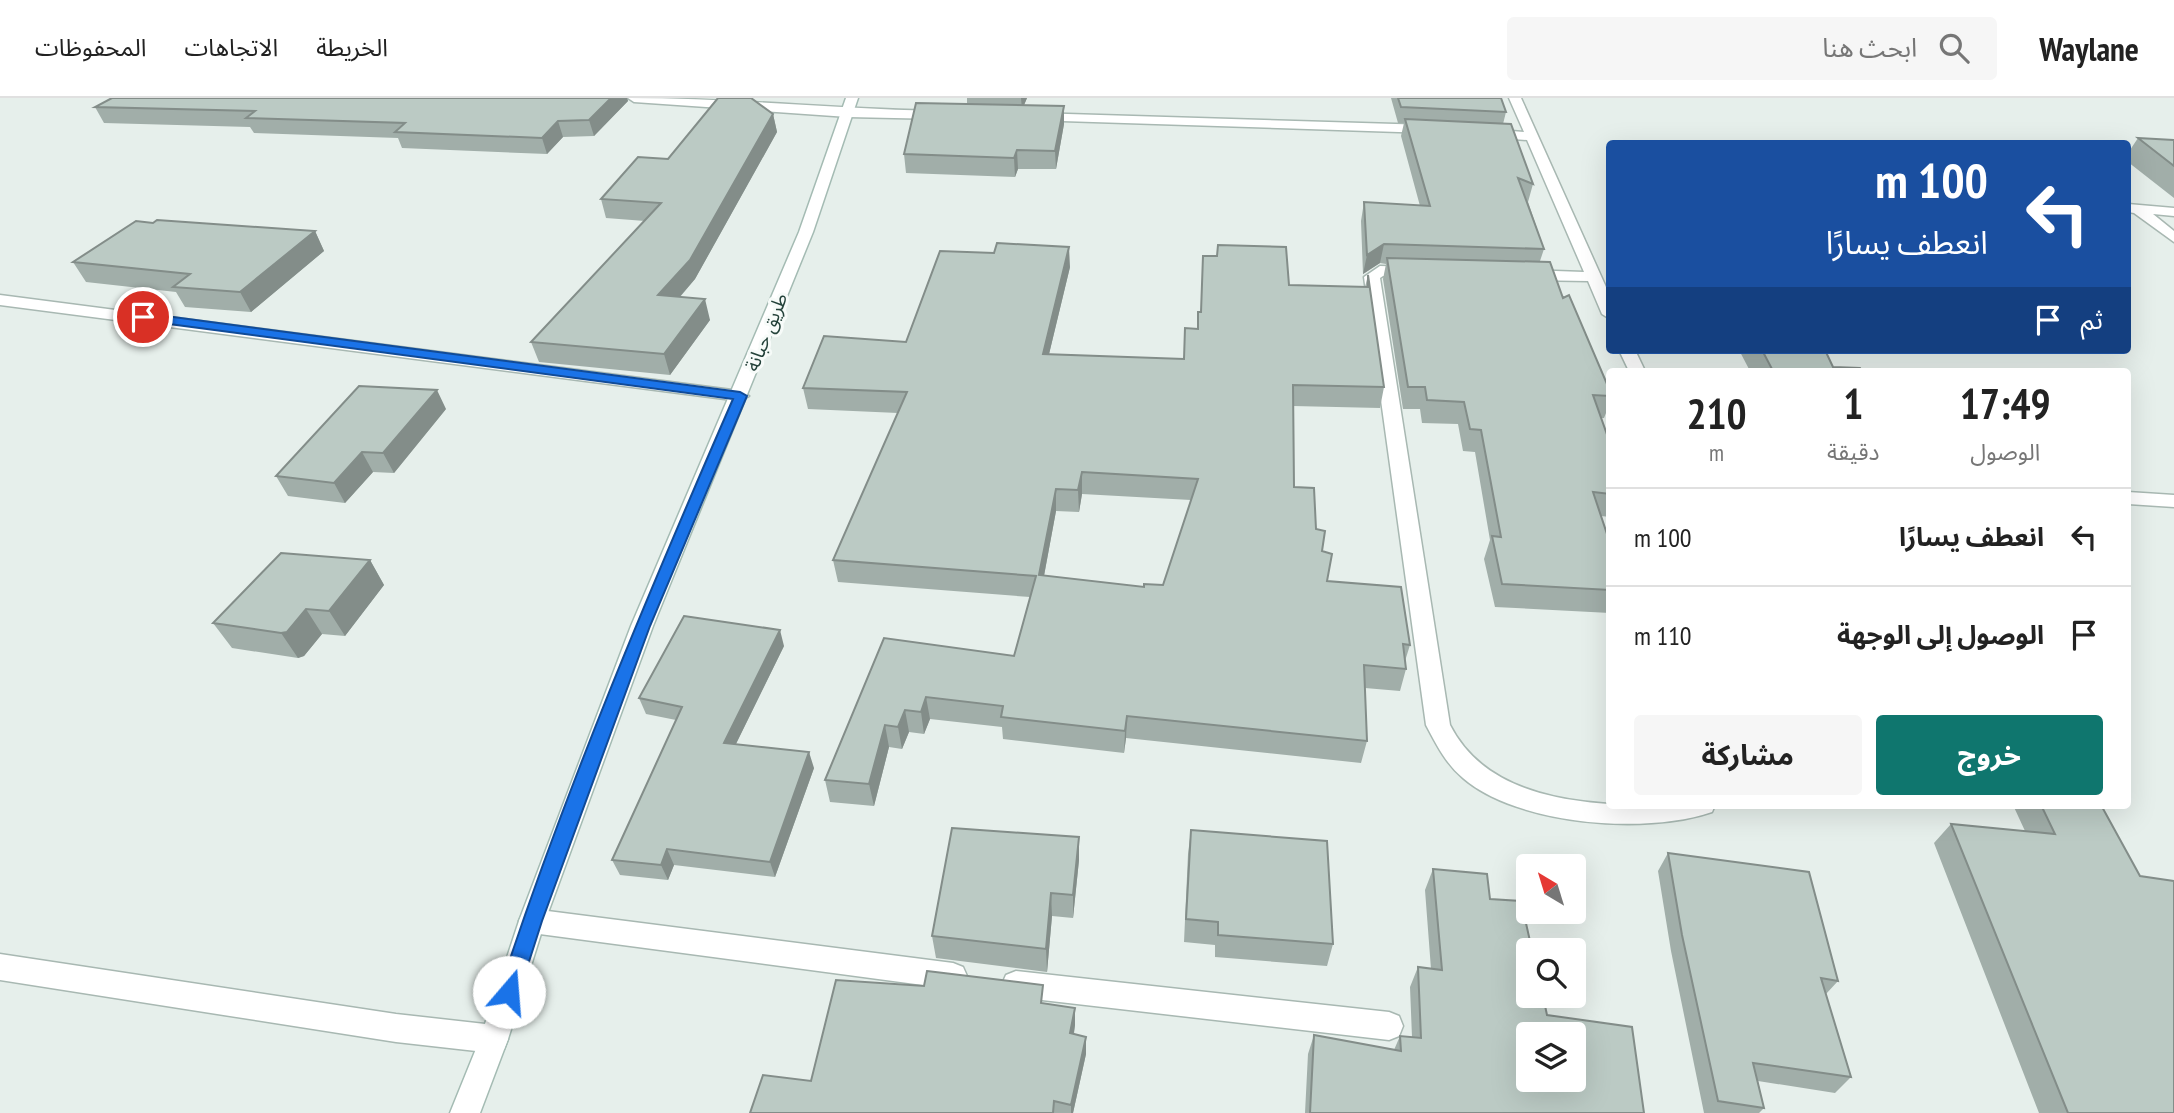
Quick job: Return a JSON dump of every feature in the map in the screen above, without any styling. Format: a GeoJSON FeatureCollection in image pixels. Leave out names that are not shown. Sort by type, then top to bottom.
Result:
{"type":"FeatureCollection","features":[{"type":"Feature","properties":{"kind":"street"},"geometry":{"type":"LineString","coordinates":[[634,98],[850,106],[958,115]]}},
{"type":"Feature","properties":{"kind":"street"},"geometry":{"type":"LineString","coordinates":[[1515,98],[1606,306]]}},
{"type":"Feature","properties":{"kind":"street","name":"طريق حبانة"},"geometry":{"type":"LineString","coordinates":[[465,1113],[494,1039],[532,921],[642,626],[806,232],[850,106]]}},
{"type":"Feature","properties":{"kind":"street"},"geometry":{"type":"LineString","coordinates":[[1026,117],[1441,130]]}},
{"type":"Feature","properties":{"kind":"street"},"geometry":{"type":"LineString","coordinates":[[1467,132],[1531,136]]}},
{"type":"Feature","properties":{"kind":"street"},"geometry":{"type":"LineString","coordinates":[[2134,210],[2174,212]]}},
{"type":"Feature","properties":{"kind":"street"},"geometry":{"type":"LineString","coordinates":[[2134,210],[2174,238]]}},
{"type":"Feature","properties":{"kind":"street"},"geometry":{"type":"LineString","coordinates":[[1433,272],[1380,271],[1372,278],[1438,725],[1448,748],[1476,775],[1499,788],[1560,807],[1646,814],[1678,809]]}},
{"type":"Feature","properties":{"kind":"street"},"geometry":{"type":"LineString","coordinates":[[1513,275],[1592,277]]}},
{"type":"Feature","properties":{"kind":"street"},"geometry":{"type":"LineString","coordinates":[[0,300],[740,396]]}},
{"type":"Feature","properties":{"kind":"street"},"geometry":{"type":"LineString","coordinates":[[2131,498],[2174,501]]}},
{"type":"Feature","properties":{"kind":"street"},"geometry":{"type":"LineString","coordinates":[[532,921],[986,980],[1389,1026]]}},
{"type":"Feature","properties":{"kind":"street"},"geometry":{"type":"LineString","coordinates":[[0,967],[396,1028],[494,1039]]}},
{"type":"Feature","properties":{"kind":"building"},"geometry":{"type":"Polygon","coordinates":[[[112,98],[611,98],[589,120],[558,121],[542,138],[395,132],[405,123],[246,118],[255,111],[95,107],[112,98]]]}},
{"type":"Feature","properties":{"kind":"building"},"geometry":{"type":"Polygon","coordinates":[[[718,98],[751,98],[773,114],[690,260],[658,295],[705,299],[664,354],[531,342],[661,203],[601,199],[638,157],[668,159],[718,98]]]}},
{"type":"Feature","properties":{"kind":"building"},"geometry":{"type":"Polygon","coordinates":[[[1398,98],[1501,98],[1506,112],[1401,107],[1398,98]]]}},
{"type":"Feature","properties":{"kind":"building"},"geometry":{"type":"Polygon","coordinates":[[[916,103],[1064,106],[1055,151],[1017,150],[1014,158],[904,154],[916,103]]]}},
{"type":"Feature","properties":{"kind":"building"},"geometry":{"type":"Polygon","coordinates":[[[1405,119],[1511,124],[1533,184],[1518,178],[1544,249],[1384,244],[1367,255],[1364,202],[1430,206],[1405,119]]]}},
{"type":"Feature","properties":{"kind":"building"},"geometry":{"type":"Polygon","coordinates":[[[2138,138],[2174,140],[2174,166],[2138,138]]]}},
{"type":"Feature","properties":{"kind":"building"},"geometry":{"type":"Polygon","coordinates":[[[157,220],[315,231],[240,292],[173,287],[190,274],[73,262],[136,221],[153,223],[157,220]]]}},
{"type":"Feature","properties":{"kind":"building"},"geometry":{"type":"Polygon","coordinates":[[[997,243],[1069,247],[1043,354],[1184,359],[1185,328],[1198,329],[1203,256],[1217,256],[1218,245],[1286,247],[1289,285],[1368,287],[1368,275],[1384,387],[1293,385],[1294,487],[1314,488],[1316,529],[1325,531],[1322,551],[1332,554],[1327,581],[1401,587],[1410,645],[1403,644],[1406,669],[1364,665],[1367,741],[1127,716],[1125,731],[1001,717],[1003,706],[926,697],[921,712],[905,710],[898,727],[885,725],[869,784],[825,780],[884,638],[1014,656],[1036,576],[833,560],[907,392],[803,388],[824,336],[906,342],[940,251],[994,253],[997,243]],[[1082,472],[1078,490],[1056,489],[1039,575],[1144,587],[1144,584],[1163,585],[1198,479],[1082,472]]]}},
{"type":"Feature","properties":{"kind":"building"},"geometry":{"type":"Polygon","coordinates":[[[1387,258],[1550,262],[1563,298],[1569,295],[1606,382],[1606,396],[1593,395],[1606,432],[1606,494],[1593,492],[1606,531],[1606,590],[1502,584],[1492,536],[1501,537],[1481,430],[1470,429],[1464,402],[1427,400],[1425,387],[1408,387],[1387,258]]]}},
{"type":"Feature","properties":{"kind":"building"},"geometry":{"type":"Polygon","coordinates":[[[1764,354],[1827,354],[1833,367],[1860,368],[1771,368],[1764,354]]]}},
{"type":"Feature","properties":{"kind":"building"},"geometry":{"type":"Polygon","coordinates":[[[359,386],[437,390],[383,453],[362,452],[334,483],[276,476],[359,386]]]}},
{"type":"Feature","properties":{"kind":"building"},"geometry":{"type":"Polygon","coordinates":[[[281,553],[370,560],[329,611],[306,609],[287,632],[213,623],[281,553]]]}},
{"type":"Feature","properties":{"kind":"building"},"geometry":{"type":"Polygon","coordinates":[[[684,616],[780,630],[724,743],[809,752],[770,862],[667,849],[661,865],[612,860],[682,707],[639,698],[684,616]]]}},
{"type":"Feature","properties":{"kind":"building"},"geometry":{"type":"Polygon","coordinates":[[[2043,809],[2103,809],[2140,876],[2174,881],[2174,1113],[2068,1113],[1951,824],[2055,834],[2043,809]]]}},
{"type":"Feature","properties":{"kind":"building"},"geometry":{"type":"Polygon","coordinates":[[[952,828],[1079,837],[1073,895],[1051,893],[1046,949],[932,936],[952,828]]]}},
{"type":"Feature","properties":{"kind":"building"},"geometry":{"type":"Polygon","coordinates":[[[1191,830],[1327,841],[1333,944],[1218,935],[1218,922],[1186,919],[1191,830]]]}},
{"type":"Feature","properties":{"kind":"building"},"geometry":{"type":"Polygon","coordinates":[[[1668,853],[1809,872],[1838,981],[1821,978],[1851,1077],[1753,1063],[1764,1108],[1718,1101],[1682,935],[1668,853]]]}},
{"type":"Feature","properties":{"kind":"building"},"geometry":{"type":"Polygon","coordinates":[[[1433,869],[1487,874],[1490,899],[1516,901],[1516,924],[1526,924],[1529,938],[1516,938],[1516,1008],[1546,1008],[1547,1015],[1632,1027],[1644,1113],[1310,1113],[1314,1035],[1401,1051],[1400,1036],[1421,1038],[1418,967],[1442,970],[1433,869]]]}},
{"type":"Feature","properties":{"kind":"building"},"geometry":{"type":"Polygon","coordinates":[[[927,971],[1043,985],[1041,1003],[1075,1008],[1070,1033],[1086,1037],[1071,1105],[1054,1101],[1053,1113],[750,1113],[763,1075],[811,1081],[836,980],[924,986],[927,971]]]}},
{"type":"Feature","properties":{"kind":"route"},"geometry":{"type":"LineString","coordinates":[[143,317],[740,396],[642,626],[532,921],[509,992]]}}]}
